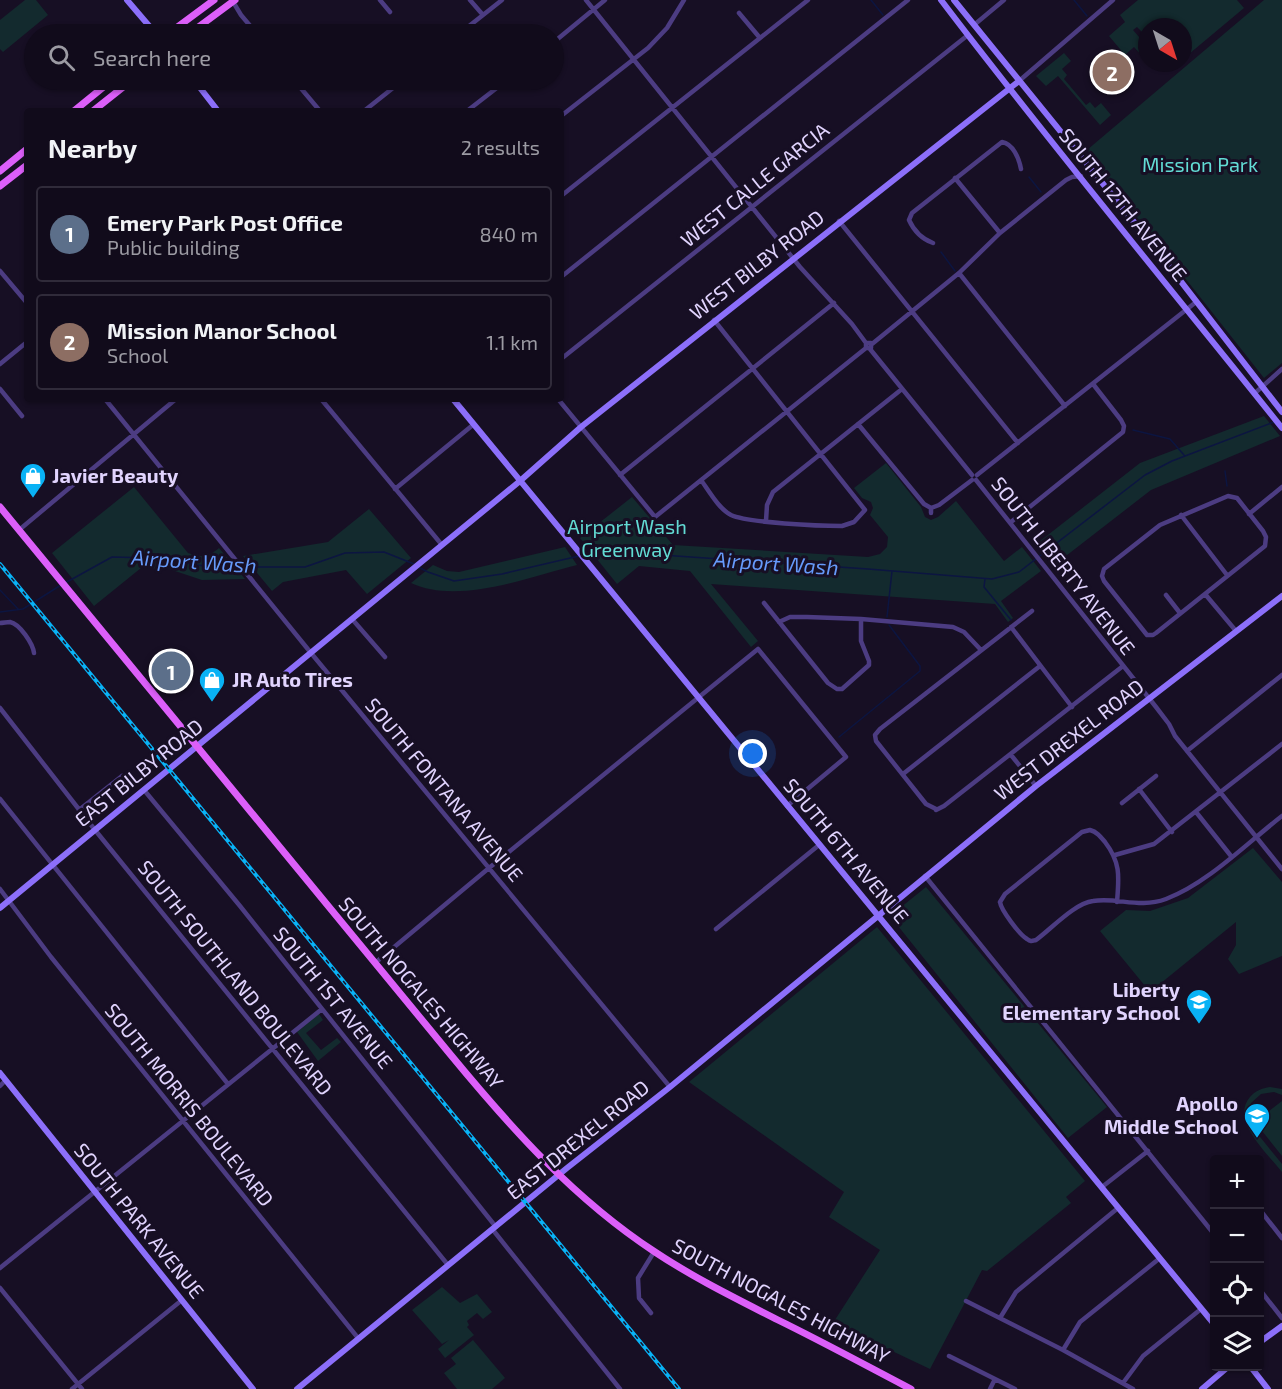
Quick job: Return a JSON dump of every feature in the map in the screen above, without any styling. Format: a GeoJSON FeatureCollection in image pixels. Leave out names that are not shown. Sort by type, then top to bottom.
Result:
{"type":"FeatureCollection","features":[{"type":"Feature","properties":{"kind":"main road"},"geometry":{"type":"LineString","coordinates":[[182,24],[214,0]]}},
{"type":"Feature","properties":{"kind":"main road"},"geometry":{"type":"LineString","coordinates":[[202,24],[233,1]]}},
{"type":"Feature","properties":{"kind":"main road"},"geometry":{"type":"LineString","coordinates":[[78,108],[100,90]]}},
{"type":"Feature","properties":{"kind":"main road"},"geometry":{"type":"LineString","coordinates":[[97,108],[119,90]]}},
{"type":"Feature","properties":{"kind":"main road"},"geometry":{"type":"LineString","coordinates":[[0,171],[24,151]]}},
{"type":"Feature","properties":{"kind":"main road"},"geometry":{"type":"LineString","coordinates":[[0,186],[24,167]]}},
{"type":"Feature","properties":{"kind":"main road","name":"SOUTH NOGALES HIGHWAY"},"geometry":{"type":"LineString","coordinates":[[0,507],[520,1137],[607,1216],[654,1252],[711,1285],[911,1389]]}},
{"type":"Feature","properties":{"kind":"street"},"geometry":{"type":"LineString","coordinates":[[127,0],[147,24]]}},
{"type":"Feature","properties":{"kind":"street"},"geometry":{"type":"LineString","coordinates":[[380,0],[390,12]]}},
{"type":"Feature","properties":{"kind":"street"},"geometry":{"type":"LineString","coordinates":[[470,0],[483,15]]}},
{"type":"Feature","properties":{"kind":"street"},"geometry":{"type":"LineString","coordinates":[[472,24],[502,0]]}},
{"type":"Feature","properties":{"kind":"street","name":"SOUTH LIBERTY AVENUE"},"geometry":{"type":"LineString","coordinates":[[586,0],[793,258],[834,303],[1011,522],[1149,698],[1187,751],[1282,869]]}},
{"type":"Feature","properties":{"kind":"street"},"geometry":{"type":"LineString","coordinates":[[564,34],[605,0]]}},
{"type":"Feature","properties":{"kind":"street"},"geometry":{"type":"LineString","coordinates":[[564,114],[648,48],[667,28],[684,0]]}},
{"type":"Feature","properties":{"kind":"street"},"geometry":{"type":"LineString","coordinates":[[564,194],[808,0]]}},
{"type":"Feature","properties":{"kind":"street"},"geometry":{"type":"LineString","coordinates":[[564,275],[908,0]]}},
{"type":"Feature","properties":{"kind":"street","name":"SOUTH 12TH AVENUE"},"geometry":{"type":"LineString","coordinates":[[941,0],[1009,89],[1282,428]]}},
{"type":"Feature","properties":{"kind":"street","name":"SOUTH 12TH AVENUE"},"geometry":{"type":"LineString","coordinates":[[954,0],[1079,154],[1282,412]]}},
{"type":"Feature","properties":{"kind":"street"},"geometry":{"type":"LineString","coordinates":[[974,25],[1004,0]]}},
{"type":"Feature","properties":{"kind":"street"},"geometry":{"type":"LineString","coordinates":[[1019,81],[1113,0]]}},
{"type":"Feature","properties":{"kind":"street"},"geometry":{"type":"LineString","coordinates":[[233,1],[250,24]]}},
{"type":"Feature","properties":{"kind":"street"},"geometry":{"type":"LineString","coordinates":[[739,13],[760,38]]}},
{"type":"Feature","properties":{"kind":"street","name":"WEST CALLE GARCIA"},"geometry":{"type":"LineString","coordinates":[[564,357],[968,35]]}},
{"type":"Feature","properties":{"kind":"street","name":"WEST BILBY ROAD"},"geometry":{"type":"LineString","coordinates":[[520,481],[580,427],[1019,81]]}},
{"type":"Feature","properties":{"kind":"street"},"geometry":{"type":"LineString","coordinates":[[202,90],[216,108]]}},
{"type":"Feature","properties":{"kind":"street"},"geometry":{"type":"LineString","coordinates":[[302,90],[317,108]]}},
{"type":"Feature","properties":{"kind":"street"},"geometry":{"type":"LineString","coordinates":[[368,108],[390,90]]}},
{"type":"Feature","properties":{"kind":"street"},"geometry":{"type":"LineString","coordinates":[[471,108],[494,90]]}},
{"type":"Feature","properties":{"kind":"street"},"geometry":{"type":"LineString","coordinates":[[933,243],[924,239],[911,225],[907,218],[912,213],[1002,142],[1009,145],[1020,161],[1021,169]]}},
{"type":"Feature","properties":{"kind":"street"},"geometry":{"type":"LineString","coordinates":[[1062,154],[1071,173],[1066,180]]}},
{"type":"Feature","properties":{"kind":"street"},"geometry":{"type":"LineString","coordinates":[[1069,163],[1079,154]]}},
{"type":"Feature","properties":{"kind":"street"},"geometry":{"type":"LineString","coordinates":[[560,402],[655,517],[912,312],[959,273],[1000,233],[1066,180],[1081,177]]}},
{"type":"Feature","properties":{"kind":"street"},"geometry":{"type":"LineString","coordinates":[[955,178],[1000,233]]}},
{"type":"Feature","properties":{"kind":"street"},"geometry":{"type":"LineString","coordinates":[[839,221],[1018,443]]}},
{"type":"Feature","properties":{"kind":"street"},"geometry":{"type":"LineString","coordinates":[[959,273],[1065,406]]}},
{"type":"Feature","properties":{"kind":"street"},"geometry":{"type":"LineString","coordinates":[[1,274],[24,300]]}},
{"type":"Feature","properties":{"kind":"street"},"geometry":{"type":"LineString","coordinates":[[858,424],[931,511],[1196,302]]}},
{"type":"Feature","properties":{"kind":"street"},"geometry":{"type":"LineString","coordinates":[[620,475],[834,303]]}},
{"type":"Feature","properties":{"kind":"street"},"geometry":{"type":"LineString","coordinates":[[701,480],[725,511],[731,515],[766,521],[842,526],[854,522],[866,508],[714,320]]}},
{"type":"Feature","properties":{"kind":"street"},"geometry":{"type":"LineString","coordinates":[[0,364],[24,344]]}},
{"type":"Feature","properties":{"kind":"street"},"geometry":{"type":"LineString","coordinates":[[1255,393],[1282,369]]}},
{"type":"Feature","properties":{"kind":"street"},"geometry":{"type":"LineString","coordinates":[[1011,522],[1126,429],[1093,384]]}},
{"type":"Feature","properties":{"kind":"street"},"geometry":{"type":"LineString","coordinates":[[0,389],[22,416]]}},
{"type":"Feature","properties":{"kind":"street"},"geometry":{"type":"LineString","coordinates":[[766,521],[767,505],[773,492],[902,389]]}},
{"type":"Feature","properties":{"kind":"street","name":"SOUTH FONTANA AVENUE"},"geometry":{"type":"LineString","coordinates":[[107,402],[311,653],[670,1087]]}},
{"type":"Feature","properties":{"kind":"street"},"geometry":{"type":"LineString","coordinates":[[19,530],[172,402]]}},
{"type":"Feature","properties":{"kind":"street"},"geometry":{"type":"LineString","coordinates":[[323,402],[442,545]]}},
{"type":"Feature","properties":{"kind":"street","name":"SOUTH 6TH AVENUE"},"geometry":{"type":"LineString","coordinates":[[456,402],[1210,1319]]}},
{"type":"Feature","properties":{"kind":"street"},"geometry":{"type":"LineString","coordinates":[[395,489],[474,424]]}},
{"type":"Feature","properties":{"kind":"street","name":"EAST BILBY ROAD"},"geometry":{"type":"LineString","coordinates":[[0,908],[520,481]]}},
{"type":"Feature","properties":{"kind":"street"},"geometry":{"type":"LineString","coordinates":[[1249,514],[1282,487]]}},
{"type":"Feature","properties":{"kind":"street"},"geometry":{"type":"LineString","coordinates":[[1228,496],[1237,498],[1249,514],[1263,531],[1268,542],[1150,636],[1104,581],[1102,574],[1108,565],[1160,525],[1181,515],[1228,496]]}},
{"type":"Feature","properties":{"kind":"street"},"geometry":{"type":"LineString","coordinates":[[1181,515],[1227,575]]}},
{"type":"Feature","properties":{"kind":"street"},"geometry":{"type":"LineString","coordinates":[[1205,594],[1236,631]]}},
{"type":"Feature","properties":{"kind":"street"},"geometry":{"type":"LineString","coordinates":[[1166,595],[1180,613]]}},
{"type":"Feature","properties":{"kind":"street","name":"WEST DREXEL ROAD"},"geometry":{"type":"LineString","coordinates":[[878,914],[1036,786],[1282,596]]}},
{"type":"Feature","properties":{"kind":"street"},"geometry":{"type":"LineString","coordinates":[[764,603],[836,690],[842,689],[870,665],[861,641],[861,619]]}},
{"type":"Feature","properties":{"kind":"street"},"geometry":{"type":"LineString","coordinates":[[1032,611],[875,735],[876,741],[926,804],[936,810],[944,806],[1123,666]]}},
{"type":"Feature","properties":{"kind":"street"},"geometry":{"type":"LineString","coordinates":[[780,622],[790,618],[861,619],[953,627],[964,632],[981,650]]}},
{"type":"Feature","properties":{"kind":"street"},"geometry":{"type":"LineString","coordinates":[[352,619],[385,657]]}},
{"type":"Feature","properties":{"kind":"street"},"geometry":{"type":"LineString","coordinates":[[0,623],[14,623],[33,647],[34,653]]}},
{"type":"Feature","properties":{"kind":"street"},"geometry":{"type":"LineString","coordinates":[[1011,627],[1072,707]]}},
{"type":"Feature","properties":{"kind":"street"},"geometry":{"type":"LineString","coordinates":[[375,963],[758,649],[846,757],[787,806]]}},
{"type":"Feature","properties":{"kind":"street"},"geometry":{"type":"LineString","coordinates":[[903,774],[1040,666]]}},
{"type":"Feature","properties":{"kind":"street"},"geometry":{"type":"LineString","coordinates":[[1187,751],[1282,675]]}},
{"type":"Feature","properties":{"kind":"street","name":"SOUTH SOUTHLAND BOULEVARD"},"geometry":{"type":"LineString","coordinates":[[0,708],[95,830],[448,1265]]}},
{"type":"Feature","properties":{"kind":"street"},"geometry":{"type":"LineString","coordinates":[[1115,855],[1154,843],[1172,832],[1282,744]]}},
{"type":"Feature","properties":{"kind":"street"},"geometry":{"type":"LineString","coordinates":[[1011,755],[1036,786]]}},
{"type":"Feature","properties":{"kind":"street"},"geometry":{"type":"LineString","coordinates":[[79,810],[122,776]]}},
{"type":"Feature","properties":{"kind":"street"},"geometry":{"type":"LineString","coordinates":[[1122,803],[1156,776]]}},
{"type":"Feature","properties":{"kind":"street"},"geometry":{"type":"LineString","coordinates":[[1139,789],[1172,832]]}},
{"type":"Feature","properties":{"kind":"street","name":"SOUTH 1ST AVENUE"},"geometry":{"type":"LineString","coordinates":[[144,790],[322,1009],[618,1388]]}},
{"type":"Feature","properties":{"kind":"street"},"geometry":{"type":"LineString","coordinates":[[0,799],[228,1084]]}},
{"type":"Feature","properties":{"kind":"street"},"geometry":{"type":"LineString","coordinates":[[1196,812],[1231,856]]}},
{"type":"Feature","properties":{"kind":"street"},"geometry":{"type":"LineString","coordinates":[[1117,902],[1119,879],[1115,855],[1099,834],[1090,828],[997,901],[1024,937],[1030,941],[1036,940],[1083,904],[1096,901],[1133,904],[1163,900],[1197,883],[1282,816]]}},
{"type":"Feature","properties":{"kind":"street"},"geometry":{"type":"LineString","coordinates":[[716,929],[819,845]]}},
{"type":"Feature","properties":{"kind":"street"},"geometry":{"type":"LineString","coordinates":[[925,876],[1210,1226]]}},
{"type":"Feature","properties":{"kind":"street","name":"SOUTH MORRIS BOULEVARD"},"geometry":{"type":"LineString","coordinates":[[0,889],[51,957],[358,1338]]}},
{"type":"Feature","properties":{"kind":"street","name":"EAST DREXEL ROAD"},"geometry":{"type":"LineString","coordinates":[[297,1389],[559,1174],[670,1087],[878,914]]}},
{"type":"Feature","properties":{"kind":"street"},"geometry":{"type":"LineString","coordinates":[[1030,941],[1030,947]]}},
{"type":"Feature","properties":{"kind":"street"},"geometry":{"type":"LineString","coordinates":[[0,1268],[322,1009]]}},
{"type":"Feature","properties":{"kind":"street","name":"SOUTH PARK AVENUE"},"geometry":{"type":"LineString","coordinates":[[0,1073],[253,1389]]}},
{"type":"Feature","properties":{"kind":"street"},"geometry":{"type":"LineString","coordinates":[[0,1086],[6,1080]]}},
{"type":"Feature","properties":{"kind":"street"},"geometry":{"type":"LineString","coordinates":[[1102,1187],[1148,1151]]}},
{"type":"Feature","properties":{"kind":"street"},"geometry":{"type":"LineString","coordinates":[[1000,1318],[1016,1292],[1118,1208]]}},
{"type":"Feature","properties":{"kind":"street"},"geometry":{"type":"LineString","coordinates":[[1264,1215],[1282,1238]]}},
{"type":"Feature","properties":{"kind":"street"},"geometry":{"type":"LineString","coordinates":[[651,1312],[639,1298],[638,1278],[654,1252]]}},
{"type":"Feature","properties":{"kind":"street"},"geometry":{"type":"LineString","coordinates":[[1063,1350],[1080,1322],[1160,1258]]}},
{"type":"Feature","properties":{"kind":"street"},"geometry":{"type":"LineString","coordinates":[[0,1288],[80,1387]]}},
{"type":"Feature","properties":{"kind":"street"},"geometry":{"type":"LineString","coordinates":[[1264,1295],[1282,1318]]}},
{"type":"Feature","properties":{"kind":"street"},"geometry":{"type":"LineString","coordinates":[[72,1389],[80,1387],[182,1300]]}},
{"type":"Feature","properties":{"kind":"street"},"geometry":{"type":"LineString","coordinates":[[966,1301],[1063,1350],[1133,1389]]}},
{"type":"Feature","properties":{"kind":"street"},"geometry":{"type":"LineString","coordinates":[[1123,1383],[1143,1356],[1201,1309]]}},
{"type":"Feature","properties":{"kind":"street"},"geometry":{"type":"LineString","coordinates":[[1264,1339],[1282,1326]]}},
{"type":"Feature","properties":{"kind":"street"},"geometry":{"type":"LineString","coordinates":[[949,1356],[1015,1389]]}},
{"type":"Feature","properties":{"kind":"street"},"geometry":{"type":"LineString","coordinates":[[1202,1389],[1223,1371]]}},
{"type":"Feature","properties":{"kind":"street"},"geometry":{"type":"LineString","coordinates":[[1254,1371],[1268,1389]]}},
{"type":"Feature","properties":{"kind":"street"},"geometry":{"type":"LineString","coordinates":[[990,1389],[995,1379]]}},
{"type":"Feature","properties":{"kind":"green space"},"geometry":{"type":"Polygon","coordinates":[[[25,0],[36,0],[48,15],[37,24],[24,24],[24,35],[3,52],[0,49],[0,20],[25,0]]]}},
{"type":"Feature","properties":{"kind":"green space"},"geometry":{"type":"Polygon","coordinates":[[[1138,0],[1237,0],[1244,8],[1192,51],[1192,18],[1138,18],[1138,28],[1133,30],[1138,36],[1138,51],[1134,47],[1125,55],[1109,36],[1125,22],[1120,15],[1138,0]]]}},
{"type":"Feature","properties":{"kind":"green space","name":"Mission Park"},"geometry":{"type":"Polygon","coordinates":[[[1264,0],[1282,0],[1282,363],[1264,378],[1087,154],[1089,152],[1087,150],[1179,72],[1192,72],[1192,61],[1264,0]]]}},
{"type":"Feature","properties":{"kind":"green space"},"geometry":{"type":"Polygon","coordinates":[[[1064,53],[1071,61],[1062,69],[1067,75],[1064,79],[1086,105],[1090,102],[1095,108],[1101,103],[1111,115],[1100,125],[1058,76],[1046,86],[1036,76],[1064,53]]]}},
{"type":"Feature","properties":{"kind":"green space"},"geometry":{"type":"Polygon","coordinates":[[[1264,416],[1280,436],[1151,490],[1053,566],[1035,545],[1140,463],[1264,416]]]}},
{"type":"Feature","properties":{"kind":"green space","name":"Airport Wash Greenway"},"geometry":{"type":"Polygon","coordinates":[[[886,463],[921,507],[925,517],[931,520],[938,517],[956,501],[1004,561],[1022,547],[1041,571],[1001,601],[1013,618],[1008,622],[995,604],[711,584],[758,641],[751,647],[690,571],[639,566],[617,584],[580,538],[632,497],[673,545],[868,557],[880,554],[887,547],[888,537],[870,515],[873,508],[871,502],[862,498],[854,488],[886,463]]]}},
{"type":"Feature","properties":{"kind":"green space"},"geometry":{"type":"Polygon","coordinates":[[[134,487],[188,553],[205,556],[219,548],[245,579],[202,580],[169,569],[141,568],[94,606],[52,553],[134,487]]]}},
{"type":"Feature","properties":{"kind":"green space"},"geometry":{"type":"Polygon","coordinates":[[[369,509],[411,558],[367,594],[346,570],[283,582],[272,591],[243,556],[328,542],[369,509]]]}},
{"type":"Feature","properties":{"kind":"green space","name":"Airport Wash Greenway"},"geometry":{"type":"Polygon","coordinates":[[[565,547],[577,565],[516,582],[472,590],[450,591],[430,589],[411,583],[433,565],[447,571],[459,572],[565,547]]]}},
{"type":"Feature","properties":{"kind":"green space"},"geometry":{"type":"Polygon","coordinates":[[[1253,848],[1282,882],[1282,956],[1239,974],[1228,959],[1236,945],[1236,922],[1150,992],[1100,931],[1126,910],[1150,911],[1188,898],[1253,848]]]}},
{"type":"Feature","properties":{"kind":"green space"},"geometry":{"type":"Polygon","coordinates":[[[926,887],[1107,1107],[1068,1138],[890,916],[926,887]]]}},
{"type":"Feature","properties":{"kind":"green space"},"geometry":{"type":"Polygon","coordinates":[[[877,927],[1085,1181],[1066,1197],[1071,1203],[987,1271],[982,1270],[930,1369],[833,1323],[880,1250],[829,1217],[844,1192],[689,1082],[877,927]]]}},
{"type":"Feature","properties":{"kind":"green space"},"geometry":{"type":"Polygon","coordinates":[[[319,1014],[323,1020],[306,1033],[321,1050],[337,1038],[341,1042],[318,1061],[297,1032],[319,1014]]]}},
{"type":"Feature","properties":{"kind":"green space"},"geometry":{"type":"Polygon","coordinates":[[[1270,1087],[1282,1089],[1282,1095],[1274,1092],[1261,1094],[1251,1103],[1249,1116],[1252,1127],[1282,1164],[1282,1172],[1253,1136],[1245,1116],[1245,1106],[1250,1097],[1259,1090],[1270,1087]]]}},
{"type":"Feature","properties":{"kind":"green space"},"geometry":{"type":"Polygon","coordinates":[[[1282,1101],[1282,1156],[1255,1122],[1282,1101]]]}},
{"type":"Feature","properties":{"kind":"green space"},"geometry":{"type":"Polygon","coordinates":[[[442,1287],[460,1303],[477,1294],[492,1312],[483,1319],[477,1313],[467,1321],[469,1325],[467,1327],[474,1335],[445,1358],[438,1349],[449,1340],[442,1344],[412,1310],[442,1287]]]}},
{"type":"Feature","properties":{"kind":"green space"},"geometry":{"type":"Polygon","coordinates":[[[473,1340],[505,1378],[492,1389],[457,1389],[444,1373],[456,1364],[451,1358],[473,1340]]]}},
{"type":"Feature","properties":{"kind":"waterway"},"geometry":{"type":"LineString","coordinates":[[871,0],[883,15]]}},
{"type":"Feature","properties":{"kind":"waterway"},"geometry":{"type":"LineString","coordinates":[[1074,0],[1087,16]]}},
{"type":"Feature","properties":{"kind":"waterway"},"geometry":{"type":"LineString","coordinates":[[1029,177],[1041,192]]}},
{"type":"Feature","properties":{"kind":"waterway"},"geometry":{"type":"LineString","coordinates":[[941,252],[955,271]]}},
{"type":"Feature","properties":{"kind":"waterway","name":"Airport Wash"},"geometry":{"type":"LineString","coordinates":[[583,555],[603,551],[992,579],[1019,572],[1145,475],[1172,461],[1274,422]]}},
{"type":"Feature","properties":{"kind":"waterway"},"geometry":{"type":"LineString","coordinates":[[1133,430],[1170,439],[1184,455]]}},
{"type":"Feature","properties":{"kind":"waterway"},"geometry":{"type":"LineString","coordinates":[[1225,471],[1227,486]]}},
{"type":"Feature","properties":{"kind":"waterway","name":"Airport Wash"},"geometry":{"type":"LineString","coordinates":[[244,567],[305,567],[345,553],[384,552],[414,564]]}},
{"type":"Feature","properties":{"kind":"waterway","name":"Airport Wash"},"geometry":{"type":"LineString","coordinates":[[418,567],[454,581],[502,574],[579,556]]}},
{"type":"Feature","properties":{"kind":"waterway","name":"Airport Wash"},"geometry":{"type":"LineString","coordinates":[[65,583],[112,557],[154,558],[217,568],[239,567]]}},
{"type":"Feature","properties":{"kind":"waterway"},"geometry":{"type":"LineString","coordinates":[[887,617],[892,571]]}},
{"type":"Feature","properties":{"kind":"waterway"},"geometry":{"type":"LineString","coordinates":[[985,579],[984,587],[1011,620]]}},
{"type":"Feature","properties":{"kind":"waterway","name":"Airport Wash"},"geometry":{"type":"LineString","coordinates":[[0,612],[23,609],[61,585]]}},
{"type":"Feature","properties":{"kind":"waterway"},"geometry":{"type":"LineString","coordinates":[[0,590],[18,609]]}},
{"type":"Feature","properties":{"kind":"waterway"},"geometry":{"type":"LineString","coordinates":[[839,737],[920,671],[920,666],[889,625]]}},
{"type":"Feature","properties":{"kind":"railway"},"geometry":{"type":"LineString","coordinates":[[0,564],[679,1389]]}},
{"type":"Feature","properties":{"kind":"place","name":"Mission Manor School"},"geometry":{"type":"Point","coordinates":[1112,72]}},
{"type":"Feature","properties":{"kind":"place","name":"Javier Beauty"},"geometry":{"type":"Point","coordinates":[33,499]}},
{"type":"Feature","properties":{"kind":"place","name":"Emery Park Post Office"},"geometry":{"type":"Point","coordinates":[171,671]}},
{"type":"Feature","properties":{"kind":"place","name":"JR Auto Tires"},"geometry":{"type":"Point","coordinates":[212,703]}},
{"type":"Feature","properties":{"kind":"place","name":"Liberty Elementary School"},"geometry":{"type":"Point","coordinates":[1199,1025]}},
{"type":"Feature","properties":{"kind":"place","name":"Apollo Middle School"},"geometry":{"type":"Point","coordinates":[1257,1139]}}]}
